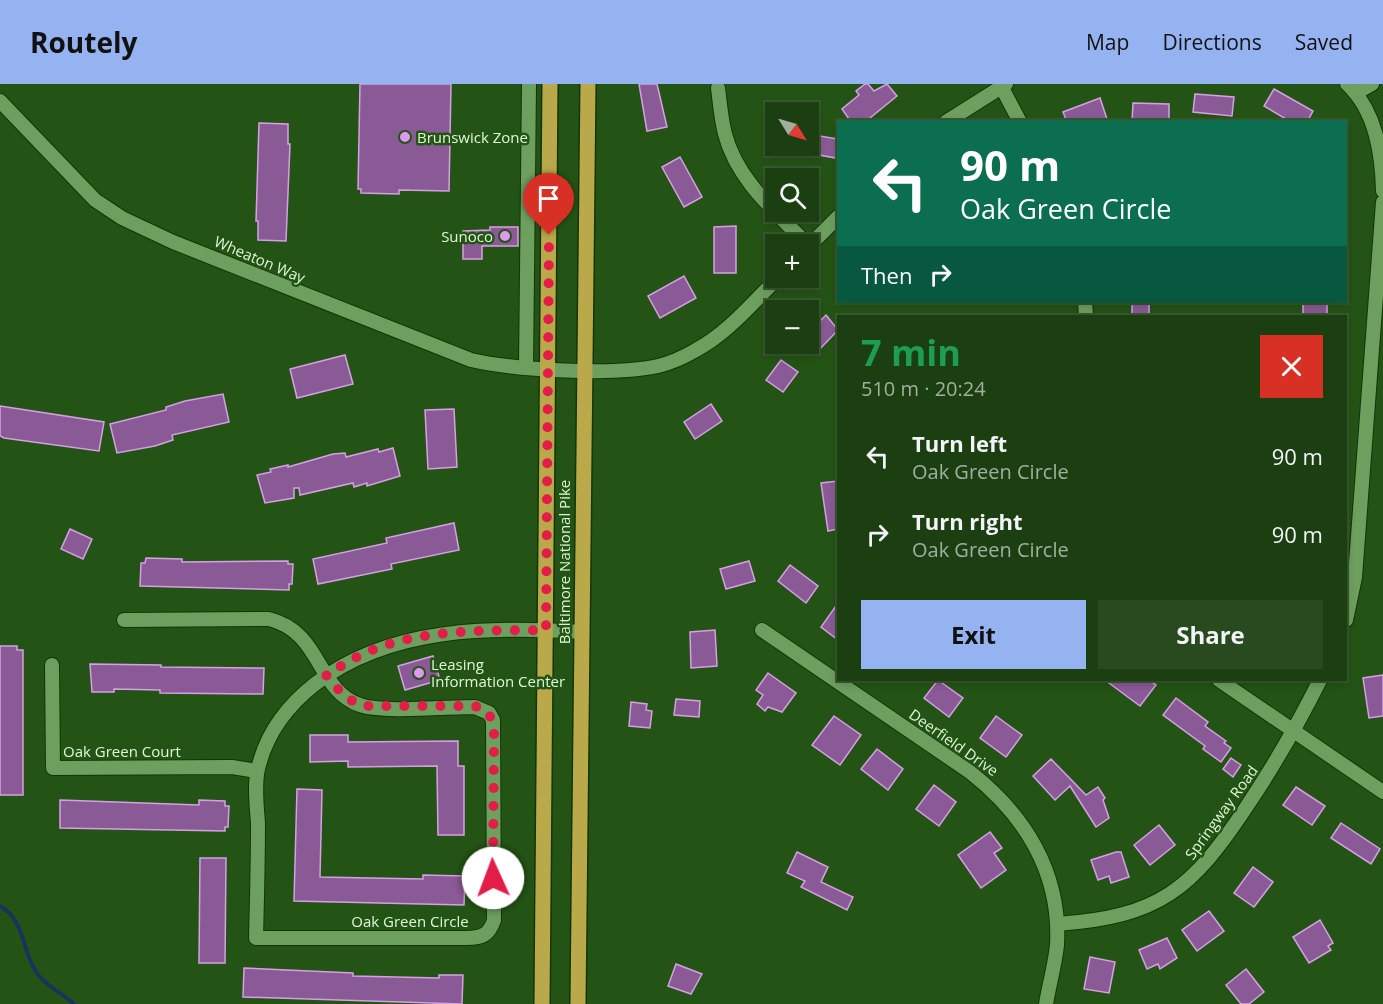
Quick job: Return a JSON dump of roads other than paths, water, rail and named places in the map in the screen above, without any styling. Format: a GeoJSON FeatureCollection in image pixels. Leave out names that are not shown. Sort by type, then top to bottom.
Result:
{"type":"FeatureCollection","features":[{"type":"Feature","properties":{"kind":"main road","name":"Baltimore National Pike"},"geometry":{"type":"LineString","coordinates":[[543,1004],[550,84]]}},
{"type":"Feature","properties":{"kind":"main road","name":"Baltimore National Pike"},"geometry":{"type":"LineString","coordinates":[[578,1004],[588,84]]}},
{"type":"Feature","properties":{"kind":"street"},"geometry":{"type":"LineString","coordinates":[[526,367],[529,84]]}},
{"type":"Feature","properties":{"kind":"street"},"geometry":{"type":"LineString","coordinates":[[1372,84],[1352,88],[1379,144],[1383,191]]}},
{"type":"Feature","properties":{"kind":"street"},"geometry":{"type":"LineString","coordinates":[[949,120],[1003,85],[1019,120]]}},
{"type":"Feature","properties":{"kind":"street"},"geometry":{"type":"LineString","coordinates":[[718,88],[725,134],[742,172],[754,190],[796,234]]}},
{"type":"Feature","properties":{"kind":"street","name":"Wheaton Way"},"geometry":{"type":"LineString","coordinates":[[0,100],[94,200],[129,222],[447,352],[491,364],[549,368],[636,369],[678,359],[713,339],[767,288]]}},
{"type":"Feature","properties":{"kind":"street"},"geometry":{"type":"LineString","coordinates":[[1347,616],[1356,578],[1383,202]]}},
{"type":"Feature","properties":{"kind":"street"},"geometry":{"type":"LineString","coordinates":[[819,235],[837,218]]}},
{"type":"Feature","properties":{"kind":"street"},"geometry":{"type":"LineString","coordinates":[[124,620],[269,620],[279,622],[301,636],[326,675]]}},
{"type":"Feature","properties":{"kind":"street","name":"Oak Green Circle"},"geometry":{"type":"LineString","coordinates":[[326,675],[344,696],[361,706],[475,706],[489,713],[494,730],[492,837],[494,920],[492,928],[481,938],[256,938],[257,771],[270,734],[286,711],[326,675],[362,654],[413,638],[470,632],[546,630],[582,632]]}},
{"type":"Feature","properties":{"kind":"street","name":"Deerfield Drive"},"geometry":{"type":"LineString","coordinates":[[762,630],[993,790],[1015,813],[1038,852],[1053,895],[1057,924],[1056,948],[1046,1004]]}},
{"type":"Feature","properties":{"kind":"street","name":"Oak Green Court"},"geometry":{"type":"LineString","coordinates":[[52,665],[53,768],[232,767],[257,771]]}},
{"type":"Feature","properties":{"kind":"street"},"geometry":{"type":"LineString","coordinates":[[1220,681],[1383,792]]}},
{"type":"Feature","properties":{"kind":"street","name":"Springway Road"},"geometry":{"type":"LineString","coordinates":[[1057,924],[1110,920],[1135,912],[1160,900],[1195,875],[1218,850],[1287,747],[1319,681]]}},
{"type":"Feature","properties":{"kind":"waterway"},"geometry":{"type":"LineString","coordinates":[[0,906],[15,920],[30,960],[41,978],[74,1004]]}},
{"type":"Feature","properties":{"kind":"place","name":"Brunswick Zone"},"geometry":{"type":"Point","coordinates":[405,137]}},
{"type":"Feature","properties":{"kind":"place","name":"Sunoco"},"geometry":{"type":"Point","coordinates":[505,236]}},
{"type":"Feature","properties":{"kind":"place","name":"Leasing Information Center"},"geometry":{"type":"Point","coordinates":[419,673]}}]}
